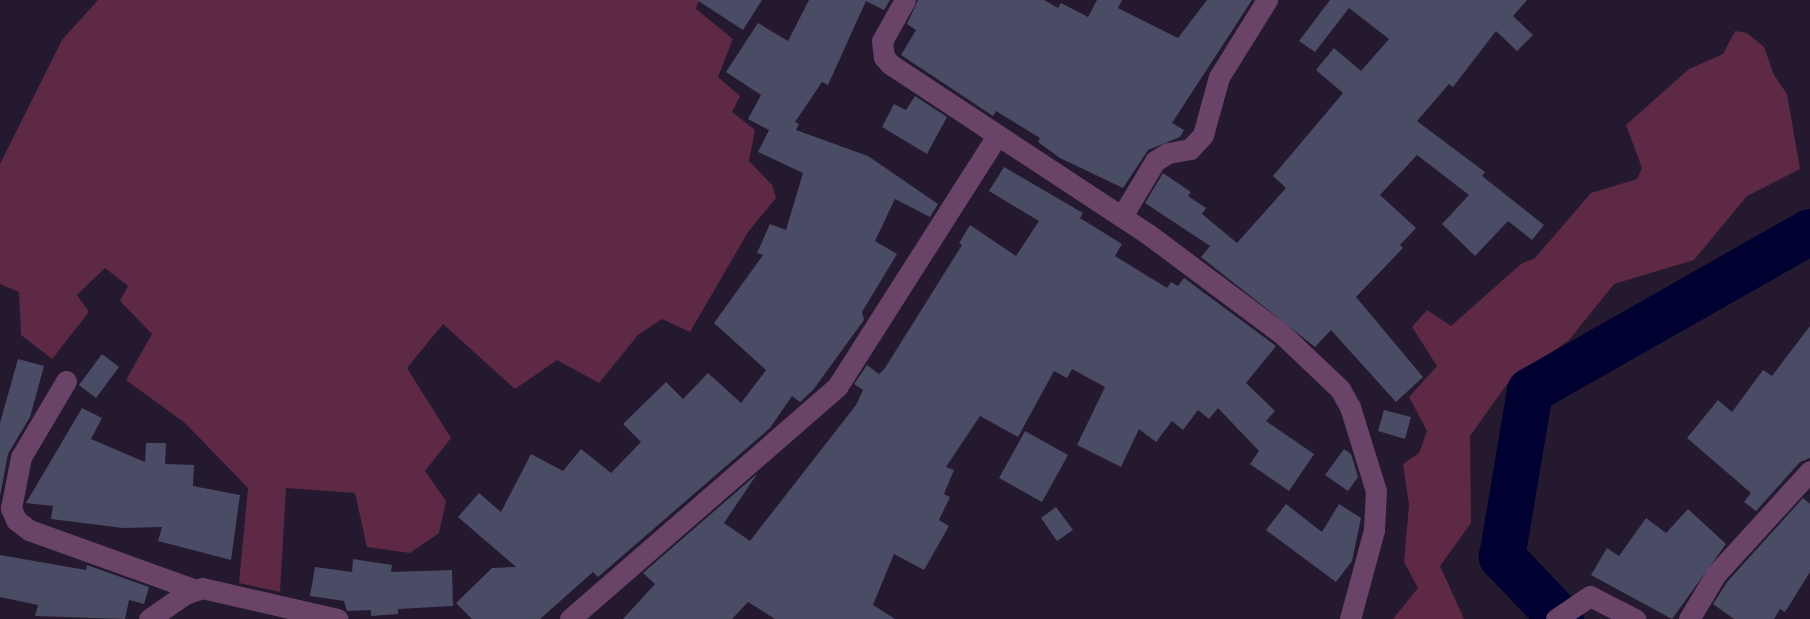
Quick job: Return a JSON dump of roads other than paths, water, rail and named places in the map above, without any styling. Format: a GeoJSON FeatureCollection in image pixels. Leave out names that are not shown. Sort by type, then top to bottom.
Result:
{"type":"FeatureCollection","features":[{"type":"Feature","properties":{"kind":"street"},"geometry":{"type":"LineString","coordinates":[[905,0],[882,41],[884,57],[997,136],[1122,216],[1282,334],[1324,370],[1350,407],[1371,470],[1376,509],[1350,619]]}},
{"type":"Feature","properties":{"kind":"street"},"geometry":{"type":"LineString","coordinates":[[1122,216],[1155,161],[1168,153],[1190,149],[1203,135],[1219,77],[1268,0]]}},
{"type":"Feature","properties":{"kind":"street"},"geometry":{"type":"LineString","coordinates":[[570,619],[837,387],[997,136]]}},
{"type":"Feature","properties":{"kind":"street"},"geometry":{"type":"LineString","coordinates":[[66,381],[21,457],[11,508],[16,520],[29,530],[193,589],[217,589],[337,619]]}},
{"type":"Feature","properties":{"kind":"street"},"geometry":{"type":"LineString","coordinates":[[1689,619],[1716,574],[1810,471]]}},
{"type":"Feature","properties":{"kind":"street"},"geometry":{"type":"LineString","coordinates":[[149,619],[193,589]]}},
{"type":"Feature","properties":{"kind":"street"},"geometry":{"type":"LineString","coordinates":[[1562,615],[1590,596],[1635,619]]}},
{"type":"Feature","properties":{"kind":"waterway"},"geometry":{"type":"LineString","coordinates":[[1561,619],[1502,557],[1530,391],[1810,232]]}}]}
